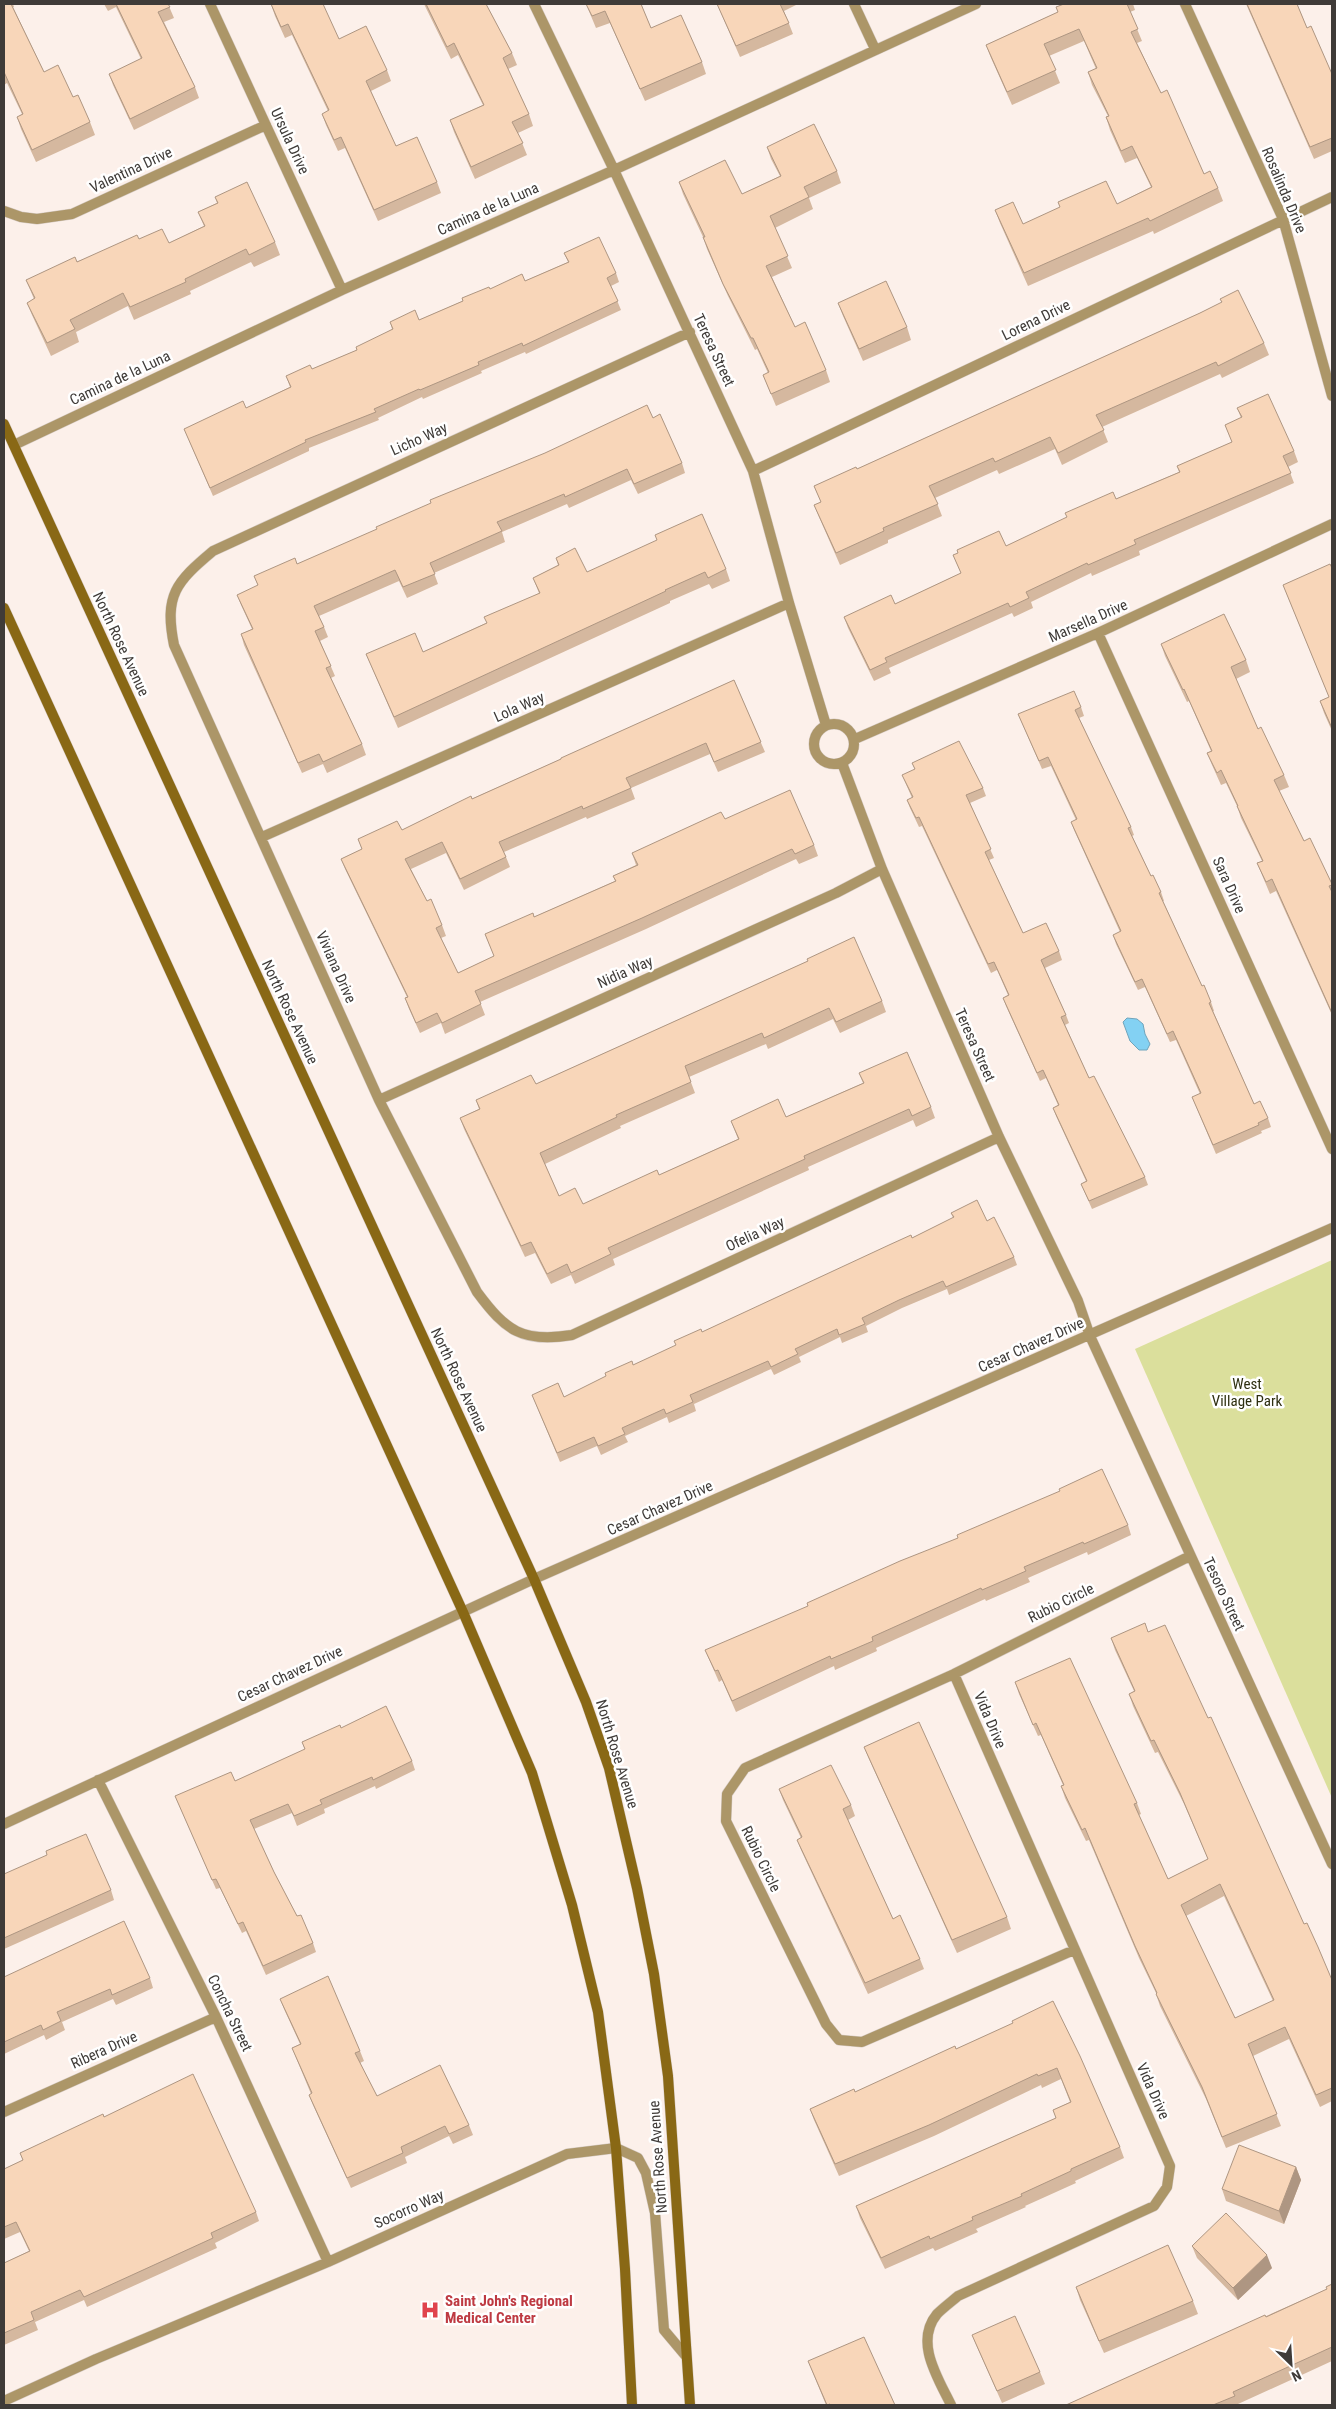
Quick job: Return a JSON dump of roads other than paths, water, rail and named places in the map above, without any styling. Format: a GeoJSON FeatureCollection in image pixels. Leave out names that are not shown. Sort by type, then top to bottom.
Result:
{"type":"FeatureCollection","features":[{"type":"Feature","properties":{"kind":"main road","name":"North Rose Avenue"},"geometry":{"type":"LineString","coordinates":[[4,424],[534,1580],[586,1702],[609,1768],[638,1888],[654,1974],[668,2076],[690,2405]]}},
{"type":"Feature","properties":{"kind":"main road"},"geometry":{"type":"LineString","coordinates":[[4,608],[463,1612],[532,1772],[572,1905],[598,2012],[616,2148],[632,2405]]}},
{"type":"Feature","properties":{"kind":"street","name":"Ursula Drive"},"geometry":{"type":"LineString","coordinates":[[210,4],[342,290]]}},
{"type":"Feature","properties":{"kind":"street","name":"Teresa Street"},"geometry":{"type":"LineString","coordinates":[[534,4],[614,170],[754,471],[789,603],[826,725]]}},
{"type":"Feature","properties":{"kind":"street"},"geometry":{"type":"LineString","coordinates":[[854,4],[875,49]]}},
{"type":"Feature","properties":{"kind":"street","name":"Camina de la Luna"},"geometry":{"type":"LineString","coordinates":[[14,445],[342,290],[614,170],[976,4]]}},
{"type":"Feature","properties":{"kind":"street","name":"Rosalinda Drive"},"geometry":{"type":"LineString","coordinates":[[1184,4],[1283,219],[1332,396]]}},
{"type":"Feature","properties":{"kind":"street","name":"Valentina Drive"},"geometry":{"type":"LineString","coordinates":[[4,211],[21,217],[37,219],[72,214],[266,125]]}},
{"type":"Feature","properties":{"kind":"street","name":"Lorena Drive"},"geometry":{"type":"LineString","coordinates":[[754,471],[1332,197]]}},
{"type":"Feature","properties":{"kind":"street","name":"Licho Way"},"geometry":{"type":"LineString","coordinates":[[174,591],[188,572],[212,551],[280,518],[690,332]]}},
{"type":"Feature","properties":{"kind":"street","name":"Marsella Drive"},"geometry":{"type":"LineString","coordinates":[[855,739],[1098,634],[1332,524]]}},
{"type":"Feature","properties":{"kind":"street","name":"Viviana Drive"},"geometry":{"type":"LineString","coordinates":[[174,591],[170,624],[174,645],[379,1100],[476,1292],[496,1319],[520,1333]]}},
{"type":"Feature","properties":{"kind":"street","name":"Lola Way"},"geometry":{"type":"LineString","coordinates":[[262,837],[789,603]]}},
{"type":"Feature","properties":{"kind":"street","name":"Sara Drive"},"geometry":{"type":"LineString","coordinates":[[1098,634],[1332,1149]]}},
{"type":"Feature","properties":{"kind":"street"},"geometry":{"type":"LineString","coordinates":[[836,723],[847,727],[855,739],[852,754],[842,762],[828,763],[820,759],[815,752],[815,736],[826,725],[836,723]]}},
{"type":"Feature","properties":{"kind":"street","name":"Teresa Street"},"geometry":{"type":"LineString","coordinates":[[842,762],[882,869],[1000,1137],[1078,1301],[1090,1336]]}},
{"type":"Feature","properties":{"kind":"street","name":"Nidia Way"},"geometry":{"type":"LineString","coordinates":[[379,1100],[836,893],[882,869]]}},
{"type":"Feature","properties":{"kind":"street","name":"Ofelia Way"},"geometry":{"type":"LineString","coordinates":[[520,1333],[535,1337],[551,1338],[572,1335],[1000,1137]]}},
{"type":"Feature","properties":{"kind":"street","name":"Cesar Chavez Drive"},"geometry":{"type":"LineString","coordinates":[[4,1824],[534,1580],[1332,1228]]}},
{"type":"Feature","properties":{"kind":"street","name":"Tesoro Street"},"geometry":{"type":"LineString","coordinates":[[1090,1336],[1332,1864]]}},
{"type":"Feature","properties":{"kind":"street","name":"Rubio Circle"},"geometry":{"type":"LineString","coordinates":[[1074,1950],[862,2042],[839,2040],[826,2024],[726,1821],[727,1794],[745,1768],[954,1674],[1190,1556]]}},
{"type":"Feature","properties":{"kind":"street","name":"Vida Drive"},"geometry":{"type":"LineString","coordinates":[[951,2405],[927,2349],[929,2329],[937,2314],[958,2296],[1154,2206],[1167,2187],[1170,2166],[954,1674]]}},
{"type":"Feature","properties":{"kind":"street","name":"Concha Street"},"geometry":{"type":"LineString","coordinates":[[98,1780],[216,2017],[328,2262]]}},
{"type":"Feature","properties":{"kind":"street","name":"Ribera Drive"},"geometry":{"type":"LineString","coordinates":[[4,2112],[216,2017]]}},
{"type":"Feature","properties":{"kind":"street"},"geometry":{"type":"LineString","coordinates":[[616,2148],[638,2158],[646,2173],[655,2213],[664,2330],[686,2354]]}},
{"type":"Feature","properties":{"kind":"street","name":"Socorro Way"},"geometry":{"type":"LineString","coordinates":[[4,2401],[96,2359],[328,2262],[567,2154],[616,2148]]}},
{"type":"Feature","properties":{"kind":"water"},"geometry":{"type":"Polygon","coordinates":[[[1127,1018],[1137,1019],[1143,1024],[1150,1044],[1147,1050],[1139,1050],[1130,1041],[1123,1022],[1127,1018]]]}},
{"type":"Feature","properties":{"kind":"place","name":"Saint John's Regional Medical Center"},"geometry":{"type":"Point","coordinates":[430,2310]}},
{"type":"Feature","properties":{"kind":"park label","name":"West Village Park"},"geometry":{"type":"Point","coordinates":[1247,1392]}}]}
